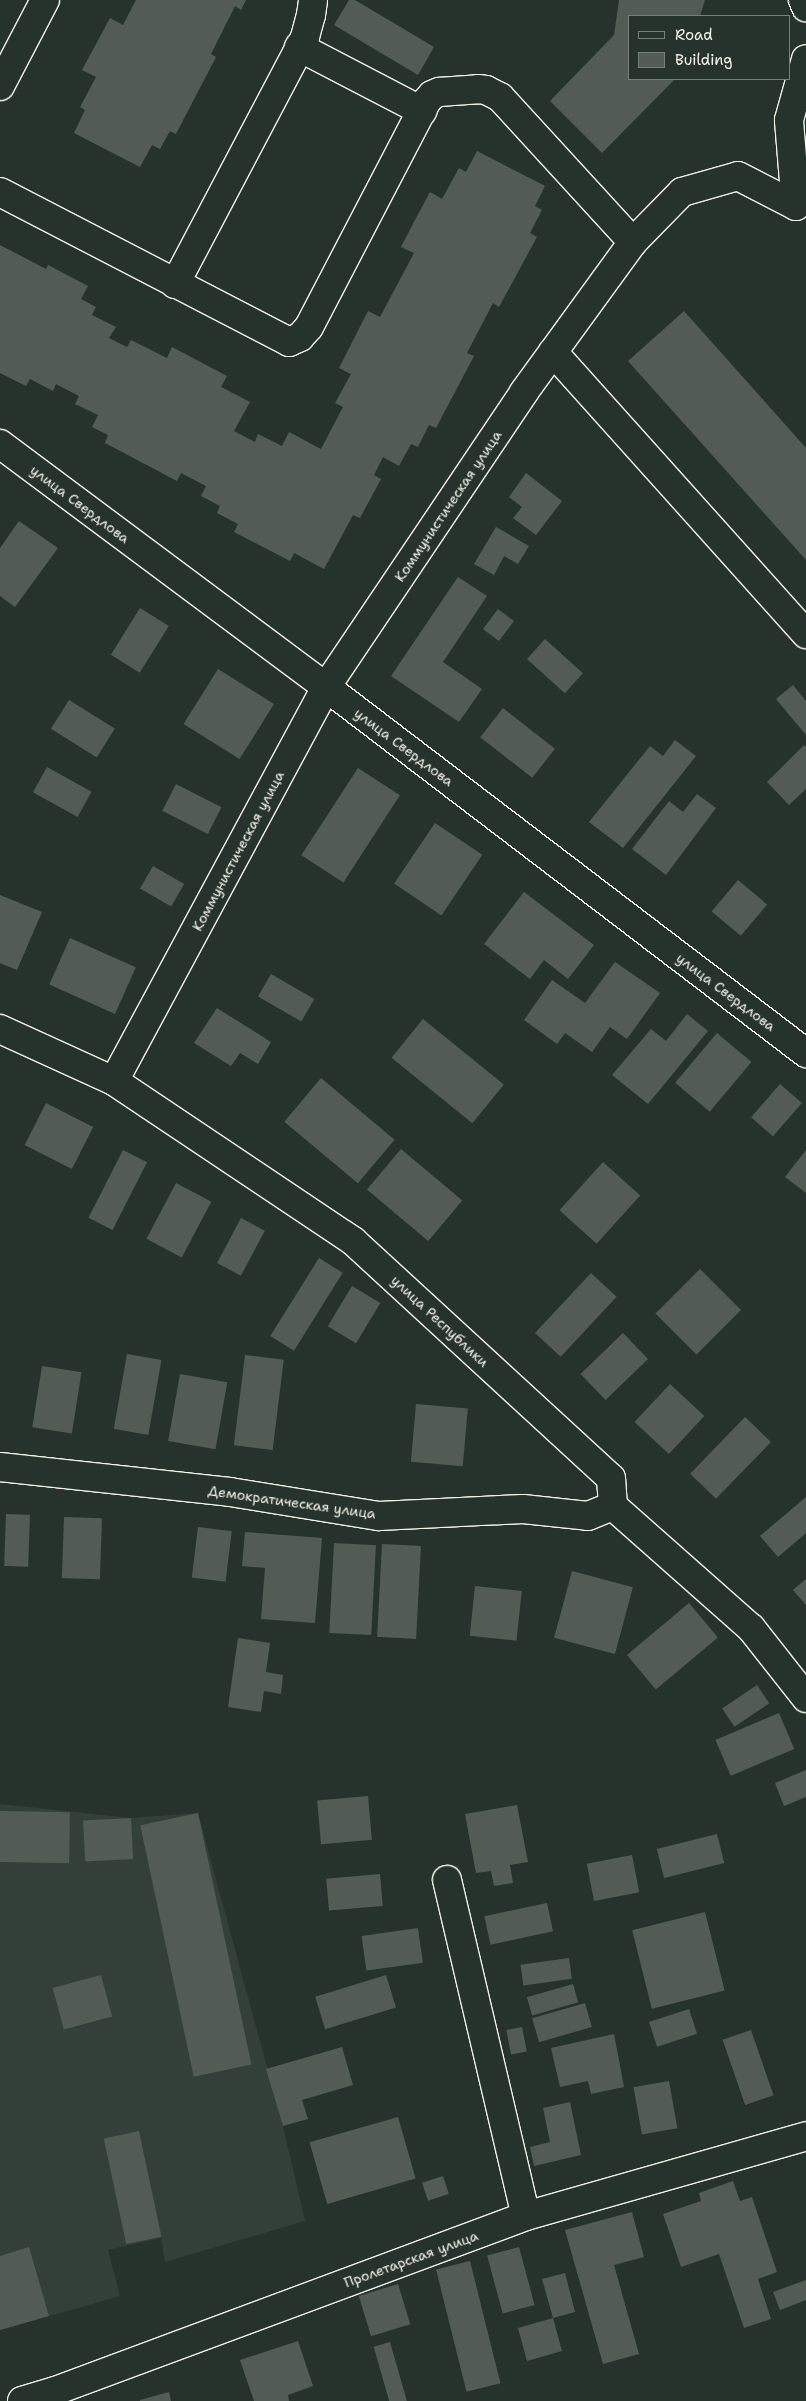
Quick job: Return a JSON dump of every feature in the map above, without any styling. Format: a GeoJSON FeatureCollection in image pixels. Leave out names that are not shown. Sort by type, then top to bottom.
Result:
{"type":"FeatureCollection","features":[{"type":"Feature","properties":{"kind":"street"},"geometry":{"type":"LineString","coordinates":[[0,86],[45,0]]}},
{"type":"Feature","properties":{"kind":"street"},"geometry":{"type":"LineString","coordinates":[[175,284],[299,47],[309,25],[312,0]]}},
{"type":"Feature","properties":{"kind":"street"},"geometry":{"type":"LineString","coordinates":[[803,0],[806,7]]}},
{"type":"Feature","properties":{"kind":"street"},"geometry":{"type":"LineString","coordinates":[[299,47],[422,111]]}},
{"type":"Feature","properties":{"kind":"street","name":"Коммунистическая улица"},"geometry":{"type":"LineString","coordinates":[[801,212],[789,120],[806,58]]}},
{"type":"Feature","properties":{"kind":"street"},"geometry":{"type":"LineString","coordinates":[[0,192],[278,338],[289,342],[300,337],[309,326],[432,95],[439,92],[478,89],[494,93],[633,242]]}},
{"type":"Feature","properties":{"kind":"street","name":"Коммунистическая улица"},"geometry":{"type":"LineString","coordinates":[[114,1081],[326,687],[553,352],[633,242],[682,192],[738,176],[801,212]]}},
{"type":"Feature","properties":{"kind":"street"},"geometry":{"type":"LineString","coordinates":[[553,352],[806,634]]}},
{"type":"Feature","properties":{"kind":"street","name":"улица Свердлова"},"geometry":{"type":"LineString","coordinates":[[0,444],[326,687],[806,1053]]}},
{"type":"Feature","properties":{"kind":"street","name":"улица Республики"},"geometry":{"type":"LineString","coordinates":[[0,1029],[114,1081],[353,1241],[611,1478],[614,1506]]}},
{"type":"Feature","properties":{"kind":"street","name":"Демократическая улица"},"geometry":{"type":"LineString","coordinates":[[0,1467],[230,1492],[379,1516],[523,1509],[588,1516],[614,1506]]}},
{"type":"Feature","properties":{"kind":"street"},"geometry":{"type":"LineString","coordinates":[[614,1506],[751,1628],[806,1698]]}},
{"type":"Feature","properties":{"kind":"street"},"geometry":{"type":"LineString","coordinates":[[447,1880],[526,2216]]}},
{"type":"Feature","properties":{"kind":"street","name":"Пролетарская улица"},"geometry":{"type":"LineString","coordinates":[[22,2401],[55,2391],[526,2216],[806,2136]]}},
{"type":"Feature","properties":{"kind":"shaded area"},"geometry":{"type":"Polygon","coordinates":[[[0,1804],[131,1818],[198,1813],[283,2126],[305,2221],[165,2262],[161,2238],[108,2250],[120,2296],[0,2330],[0,1804]]]}},
{"type":"Feature","properties":{"kind":"building"},"geometry":{"type":"Polygon","coordinates":[[[136,0],[246,0],[241,10],[235,6],[211,54],[216,57],[176,134],[170,131],[160,149],[152,145],[140,167],[74,133],[85,110],[80,107],[96,77],[82,70],[110,18],[123,25],[136,0]]]}},
{"type":"Feature","properties":{"kind":"building"},"geometry":{"type":"Polygon","coordinates":[[[349,0],[355,0],[434,47],[418,75],[334,25],[349,0]]]}},
{"type":"Feature","properties":{"kind":"building"},"geometry":{"type":"Polygon","coordinates":[[[619,0],[705,0],[700,15],[628,15],[628,80],[674,80],[602,153],[550,101],[614,35],[619,0]]]}},
{"type":"Feature","properties":{"kind":"building"},"geometry":{"type":"Polygon","coordinates":[[[477,151],[545,186],[535,206],[542,210],[530,233],[537,237],[499,307],[493,303],[467,353],[474,356],[436,428],[429,425],[418,447],[411,444],[399,466],[383,457],[374,475],[381,479],[360,518],[353,515],[324,569],[294,553],[290,561],[234,532],[238,524],[217,513],[220,506],[201,496],[206,486],[181,473],[177,481],[105,443],[108,435],[92,427],[98,415],[75,404],[79,396],[56,384],[53,391],[30,379],[26,386],[0,373],[0,245],[46,269],[48,265],[88,286],[81,299],[96,307],[92,315],[116,327],[109,338],[127,347],[131,340],[167,358],[172,347],[227,376],[221,387],[250,402],[234,431],[255,442],[258,434],[282,446],[289,432],[321,449],[343,407],[335,403],[351,374],[339,368],[368,311],[380,317],[414,253],[401,247],[415,220],[430,192],[442,199],[459,168],[466,172],[477,151]]]}},
{"type":"Feature","properties":{"kind":"building"},"geometry":{"type":"Polygon","coordinates":[[[684,311],[806,448],[806,560],[628,361],[684,311]]]}},
{"type":"Feature","properties":{"kind":"building"},"geometry":{"type":"Polygon","coordinates":[[[526,473],[562,501],[536,535],[513,518],[522,507],[509,497],[526,473]]]}},
{"type":"Feature","properties":{"kind":"building"},"geometry":{"type":"Polygon","coordinates":[[[19,521],[58,548],[15,607],[0,596],[0,548],[19,521]]]}},
{"type":"Feature","properties":{"kind":"building"},"geometry":{"type":"Polygon","coordinates":[[[496,527],[529,546],[518,564],[504,556],[494,575],[474,564],[496,527]]]}},
{"type":"Feature","properties":{"kind":"building"},"geometry":{"type":"Polygon","coordinates":[[[458,577],[487,596],[443,662],[482,689],[459,722],[391,676],[458,577]]]}},
{"type":"Feature","properties":{"kind":"building"},"geometry":{"type":"Polygon","coordinates":[[[140,608],[169,626],[140,673],[111,655],[140,608]]]}},
{"type":"Feature","properties":{"kind":"building"},"geometry":{"type":"Polygon","coordinates":[[[498,609],[514,621],[499,641],[483,629],[498,609]]]}},
{"type":"Feature","properties":{"kind":"building"},"geometry":{"type":"Polygon","coordinates":[[[545,639],[583,673],[565,693],[527,659],[545,639]]]}},
{"type":"Feature","properties":{"kind":"building"},"geometry":{"type":"Polygon","coordinates":[[[218,669],[274,704],[240,759],[184,724],[218,669]]]}},
{"type":"Feature","properties":{"kind":"building"},"geometry":{"type":"Polygon","coordinates":[[[793,685],[806,701],[806,735],[776,699],[793,685]]]}},
{"type":"Feature","properties":{"kind":"building"},"geometry":{"type":"Polygon","coordinates":[[[69,700],[115,729],[97,757],[51,729],[69,700]]]}},
{"type":"Feature","properties":{"kind":"building"},"geometry":{"type":"Polygon","coordinates":[[[503,708],[555,749],[532,778],[480,737],[503,708]]]}},
{"type":"Feature","properties":{"kind":"building"},"geometry":{"type":"Polygon","coordinates":[[[675,740],[696,756],[623,848],[589,822],[650,746],[663,756],[675,740]]]}},
{"type":"Feature","properties":{"kind":"building"},"geometry":{"type":"Polygon","coordinates":[[[804,745],[806,747],[806,789],[789,805],[767,782],[804,745]]]}},
{"type":"Feature","properties":{"kind":"building"},"geometry":{"type":"Polygon","coordinates":[[[47,767],[92,792],[78,817],[33,792],[47,767]]]}},
{"type":"Feature","properties":{"kind":"building"},"geometry":{"type":"Polygon","coordinates":[[[358,768],[400,795],[343,882],[301,855],[358,768]]]}},
{"type":"Feature","properties":{"kind":"building"},"geometry":{"type":"Polygon","coordinates":[[[176,784],[221,807],[208,834],[162,811],[176,784]]]}},
{"type":"Feature","properties":{"kind":"building"},"geometry":{"type":"Polygon","coordinates":[[[697,794],[716,808],[666,875],[632,849],[669,801],[683,812],[697,794]]]}},
{"type":"Feature","properties":{"kind":"building"},"geometry":{"type":"Polygon","coordinates":[[[435,823],[482,855],[441,915],[394,884],[435,823]]]}},
{"type":"Feature","properties":{"kind":"building"},"geometry":{"type":"Polygon","coordinates":[[[153,866],[184,884],[171,907],[140,889],[153,866]]]}},
{"type":"Feature","properties":{"kind":"building"},"geometry":{"type":"Polygon","coordinates":[[[738,880],[767,904],[741,936],[712,911],[738,880]]]}},
{"type":"Feature","properties":{"kind":"building"},"geometry":{"type":"Polygon","coordinates":[[[524,892],[594,945],[568,979],[544,960],[530,979],[484,944],[524,892]]]}},
{"type":"Feature","properties":{"kind":"building"},"geometry":{"type":"Polygon","coordinates":[[[0,895],[42,912],[17,970],[0,963],[0,895]]]}},
{"type":"Feature","properties":{"kind":"building"},"geometry":{"type":"Polygon","coordinates":[[[70,938],[136,967],[115,1014],[49,985],[70,938]]]}},
{"type":"Feature","properties":{"kind":"building"},"geometry":{"type":"Polygon","coordinates":[[[615,962],[660,993],[627,1039],[610,1027],[592,1052],[565,1033],[557,1044],[524,1020],[552,980],[585,1003],[615,962]]]}},
{"type":"Feature","properties":{"kind":"building"},"geometry":{"type":"Polygon","coordinates":[[[271,974],[314,999],[301,1022],[258,997],[271,974]]]}},
{"type":"Feature","properties":{"kind":"building"},"geometry":{"type":"Polygon","coordinates":[[[217,1008],[271,1042],[258,1064],[240,1053],[231,1066],[194,1043],[217,1008]]]}},
{"type":"Feature","properties":{"kind":"building"},"geometry":{"type":"Polygon","coordinates":[[[687,1014],[708,1031],[648,1104],[612,1075],[651,1029],[666,1041],[687,1014]]]}},
{"type":"Feature","properties":{"kind":"building"},"geometry":{"type":"Polygon","coordinates":[[[423,1019],[504,1084],[472,1123],[392,1058],[423,1019]]]}},
{"type":"Feature","properties":{"kind":"building"},"geometry":{"type":"Polygon","coordinates":[[[717,1033],[751,1062],[710,1112],[675,1083],[717,1033]]]}},
{"type":"Feature","properties":{"kind":"building"},"geometry":{"type":"Polygon","coordinates":[[[321,1078],[395,1140],[358,1183],[284,1122],[321,1078]]]}},
{"type":"Feature","properties":{"kind":"building"},"geometry":{"type":"Polygon","coordinates":[[[780,1084],[802,1103],[773,1136],[751,1117],[780,1084]]]}},
{"type":"Feature","properties":{"kind":"building"},"geometry":{"type":"Polygon","coordinates":[[[46,1103],[93,1127],[72,1169],[25,1145],[46,1103]]]}},
{"type":"Feature","properties":{"kind":"building"},"geometry":{"type":"Polygon","coordinates":[[[401,1149],[462,1200],[428,1241],[367,1190],[401,1149]]]}},
{"type":"Feature","properties":{"kind":"building"},"geometry":{"type":"Polygon","coordinates":[[[123,1150],[147,1162],[113,1230],[88,1218],[123,1150]]]}},
{"type":"Feature","properties":{"kind":"building"},"geometry":{"type":"Polygon","coordinates":[[[806,1150],[806,1193],[785,1177],[806,1150]]]}},
{"type":"Feature","properties":{"kind":"building"},"geometry":{"type":"Polygon","coordinates":[[[603,1162],[640,1195],[597,1244],[560,1210],[603,1162]]]}},
{"type":"Feature","properties":{"kind":"building"},"geometry":{"type":"Polygon","coordinates":[[[176,1183],[211,1202],[182,1257],[146,1239],[176,1183]]]}},
{"type":"Feature","properties":{"kind":"building"},"geometry":{"type":"Polygon","coordinates":[[[241,1218],[265,1231],[241,1276],[217,1263],[241,1218]]]}},
{"type":"Feature","properties":{"kind":"building"},"geometry":{"type":"Polygon","coordinates":[[[319,1258],[343,1273],[294,1351],[270,1336],[319,1258]]]}},
{"type":"Feature","properties":{"kind":"building"},"geometry":{"type":"Polygon","coordinates":[[[700,1269],[741,1310],[696,1355],[655,1314],[700,1269]]]}},
{"type":"Feature","properties":{"kind":"building"},"geometry":{"type":"Polygon","coordinates":[[[591,1273],[617,1297],[561,1357],[535,1333],[591,1273]]]}},
{"type":"Feature","properties":{"kind":"building"},"geometry":{"type":"Polygon","coordinates":[[[352,1286],[380,1303],[356,1343],[328,1326],[352,1286]]]}},
{"type":"Feature","properties":{"kind":"building"},"geometry":{"type":"Polygon","coordinates":[[[623,1333],[648,1359],[606,1400],[581,1374],[623,1333]]]}},
{"type":"Feature","properties":{"kind":"building"},"geometry":{"type":"Polygon","coordinates":[[[127,1354],[161,1360],[148,1435],[114,1429],[127,1354]]]}},
{"type":"Feature","properties":{"kind":"building"},"geometry":{"type":"Polygon","coordinates":[[[245,1355],[284,1360],[273,1450],[234,1445],[245,1355]]]}},
{"type":"Feature","properties":{"kind":"building"},"geometry":{"type":"Polygon","coordinates":[[[42,1366],[82,1372],[72,1433],[32,1427],[42,1366]]]}},
{"type":"Feature","properties":{"kind":"building"},"geometry":{"type":"Polygon","coordinates":[[[180,1374],[227,1382],[215,1449],[168,1441],[180,1374]]]}},
{"type":"Feature","properties":{"kind":"building"},"geometry":{"type":"Polygon","coordinates":[[[670,1384],[704,1416],[669,1454],[635,1422],[670,1384]]]}},
{"type":"Feature","properties":{"kind":"building"},"geometry":{"type":"Polygon","coordinates":[[[416,1404],[468,1409],[463,1466],[411,1462],[416,1404]]]}},
{"type":"Feature","properties":{"kind":"building"},"geometry":{"type":"Polygon","coordinates":[[[745,1417],[771,1442],[716,1499],[690,1474],[745,1417]]]}},
{"type":"Feature","properties":{"kind":"building"},"geometry":{"type":"Polygon","coordinates":[[[806,1497],[806,1533],[778,1557],[760,1536],[806,1497]]]}},
{"type":"Feature","properties":{"kind":"building"},"geometry":{"type":"Polygon","coordinates":[[[6,1514],[30,1515],[28,1567],[4,1566],[6,1514]]]}},
{"type":"Feature","properties":{"kind":"building"},"geometry":{"type":"Polygon","coordinates":[[[64,1517],[102,1518],[100,1579],[62,1578],[64,1517]]]}},
{"type":"Feature","properties":{"kind":"building"},"geometry":{"type":"Polygon","coordinates":[[[198,1527],[232,1531],[226,1582],[192,1578],[198,1527]]]}},
{"type":"Feature","properties":{"kind":"building"},"geometry":{"type":"Polygon","coordinates":[[[245,1532],[322,1538],[315,1623],[261,1619],[265,1568],[242,1566],[245,1532]]]}},
{"type":"Feature","properties":{"kind":"building"},"geometry":{"type":"Polygon","coordinates":[[[334,1543],[376,1545],[371,1635],[329,1633],[334,1543]]]}},
{"type":"Feature","properties":{"kind":"building"},"geometry":{"type":"Polygon","coordinates":[[[382,1544],[421,1546],[416,1639],[377,1637],[382,1544]]]}},
{"type":"Feature","properties":{"kind":"building"},"geometry":{"type":"Polygon","coordinates":[[[572,1571],[633,1587],[615,1654],[554,1638],[572,1571]]]}},
{"type":"Feature","properties":{"kind":"building"},"geometry":{"type":"Polygon","coordinates":[[[806,1579],[806,1605],[793,1590],[806,1579]]]}},
{"type":"Feature","properties":{"kind":"building"},"geometry":{"type":"Polygon","coordinates":[[[475,1586],[522,1591],[517,1641],[470,1636],[475,1586]]]}},
{"type":"Feature","properties":{"kind":"building"},"geometry":{"type":"Polygon","coordinates":[[[689,1603],[718,1637],[656,1690],[627,1655],[689,1603]]]}},
{"type":"Feature","properties":{"kind":"building"},"geometry":{"type":"Polygon","coordinates":[[[238,1638],[270,1643],[266,1672],[283,1675],[281,1694],[264,1691],[261,1712],[228,1707],[238,1638]]]}},
{"type":"Feature","properties":{"kind":"building"},"geometry":{"type":"Polygon","coordinates":[[[757,1685],[769,1703],[734,1727],[722,1708],[757,1685]]]}},
{"type":"Feature","properties":{"kind":"building"},"geometry":{"type":"Polygon","coordinates":[[[779,1713],[794,1749],[731,1776],[715,1740],[779,1713]]]}},
{"type":"Feature","properties":{"kind":"building"},"geometry":{"type":"Polygon","coordinates":[[[806,1770],[806,1797],[784,1806],[775,1783],[806,1770]]]}},
{"type":"Feature","properties":{"kind":"building"},"geometry":{"type":"Polygon","coordinates":[[[368,1796],[372,1840],[321,1844],[317,1800],[368,1796]]]}},
{"type":"Feature","properties":{"kind":"building"},"geometry":{"type":"Polygon","coordinates":[[[517,1805],[528,1862],[510,1865],[513,1883],[494,1886],[491,1871],[476,1873],[465,1814],[517,1805]]]}},
{"type":"Feature","properties":{"kind":"building"},"geometry":{"type":"Polygon","coordinates":[[[0,1811],[70,1812],[69,1863],[0,1862],[0,1811]]]}},
{"type":"Feature","properties":{"kind":"building"},"geometry":{"type":"Polygon","coordinates":[[[198,1813],[251,2064],[194,2077],[140,1825],[198,1813]]]}},
{"type":"Feature","properties":{"kind":"building"},"geometry":{"type":"Polygon","coordinates":[[[131,1818],[133,1859],[85,1861],[83,1821],[131,1818]]]}},
{"type":"Feature","properties":{"kind":"building"},"geometry":{"type":"Polygon","coordinates":[[[717,1834],[724,1863],[664,1878],[657,1849],[717,1834]]]}},
{"type":"Feature","properties":{"kind":"building"},"geometry":{"type":"Polygon","coordinates":[[[632,1855],[639,1892],[594,1901],[587,1864],[632,1855]]]}},
{"type":"Feature","properties":{"kind":"building"},"geometry":{"type":"Polygon","coordinates":[[[380,1874],[383,1906],[329,1911],[326,1879],[380,1874]]]}},
{"type":"Feature","properties":{"kind":"building"},"geometry":{"type":"Polygon","coordinates":[[[547,1903],[553,1931],[490,1945],[484,1916],[547,1903]]]}},
{"type":"Feature","properties":{"kind":"building"},"geometry":{"type":"Polygon","coordinates":[[[705,1912],[725,1991],[652,2009],[632,1930],[705,1912]]]}},
{"type":"Feature","properties":{"kind":"building"},"geometry":{"type":"Polygon","coordinates":[[[418,1928],[423,1963],[366,1971],[362,1936],[418,1928]]]}},
{"type":"Feature","properties":{"kind":"building"},"geometry":{"type":"Polygon","coordinates":[[[569,1958],[572,1979],[523,1986],[520,1965],[569,1958]]]}},
{"type":"Feature","properties":{"kind":"building"},"geometry":{"type":"Polygon","coordinates":[[[101,1975],[112,2017],[64,2029],[53,1988],[101,1975]]]}},
{"type":"Feature","properties":{"kind":"building"},"geometry":{"type":"Polygon","coordinates":[[[386,1975],[396,2008],[325,2029],[315,1997],[386,1975]]]}},
{"type":"Feature","properties":{"kind":"building"},"geometry":{"type":"Polygon","coordinates":[[[573,1984],[578,2002],[532,2015],[527,1997],[573,1984]]]}},
{"type":"Feature","properties":{"kind":"building"},"geometry":{"type":"Polygon","coordinates":[[[585,2003],[592,2027],[539,2042],[532,2018],[585,2003]]]}},
{"type":"Feature","properties":{"kind":"building"},"geometry":{"type":"Polygon","coordinates":[[[689,2009],[697,2034],[657,2047],[649,2022],[689,2009]]]}},
{"type":"Feature","properties":{"kind":"building"},"geometry":{"type":"Polygon","coordinates":[[[522,2027],[527,2052],[511,2055],[506,2030],[522,2027]]]}},
{"type":"Feature","properties":{"kind":"building"},"geometry":{"type":"Polygon","coordinates":[[[751,2030],[773,2095],[745,2105],[723,2040],[751,2030]]]}},
{"type":"Feature","properties":{"kind":"building"},"geometry":{"type":"Polygon","coordinates":[[[614,2034],[624,2087],[591,2094],[588,2081],[560,2087],[551,2048],[614,2034]]]}},
{"type":"Feature","properties":{"kind":"building"},"geometry":{"type":"Polygon","coordinates":[[[342,2047],[353,2085],[302,2100],[308,2119],[283,2126],[266,2069],[342,2047]]]}},
{"type":"Feature","properties":{"kind":"building"},"geometry":{"type":"Polygon","coordinates":[[[669,2081],[677,2128],[642,2135],[634,2087],[669,2081]]]}},
{"type":"Feature","properties":{"kind":"building"},"geometry":{"type":"Polygon","coordinates":[[[570,2102],[581,2155],[534,2166],[530,2147],[550,2142],[543,2108],[570,2102]]]}},
{"type":"Feature","properties":{"kind":"building"},"geometry":{"type":"Polygon","coordinates":[[[398,2117],[416,2179],[327,2204],[310,2142],[398,2117]]]}},
{"type":"Feature","properties":{"kind":"building"},"geometry":{"type":"Polygon","coordinates":[[[139,2131],[161,2237],[126,2244],[104,2138],[139,2131]]]}},
{"type":"Feature","properties":{"kind":"building"},"geometry":{"type":"Polygon","coordinates":[[[443,2176],[449,2194],[428,2201],[422,2183],[443,2176]]]}},
{"type":"Feature","properties":{"kind":"building"},"geometry":{"type":"Polygon","coordinates":[[[733,2181],[740,2201],[752,2197],[777,2272],[758,2279],[771,2319],[744,2328],[719,2254],[681,2267],[663,2214],[701,2201],[699,2193],[733,2181]]]}},
{"type":"Feature","properties":{"kind":"building"},"geometry":{"type":"Polygon","coordinates":[[[632,2212],[644,2257],[614,2265],[639,2354],[603,2364],[565,2230],[632,2212]]]}},
{"type":"Feature","properties":{"kind":"building"},"geometry":{"type":"Polygon","coordinates":[[[29,2247],[49,2316],[0,2330],[0,2256],[29,2247]]]}},
{"type":"Feature","properties":{"kind":"building"},"geometry":{"type":"Polygon","coordinates":[[[519,2247],[535,2305],[503,2313],[487,2256],[519,2247]]]}},
{"type":"Feature","properties":{"kind":"building"},"geometry":{"type":"Polygon","coordinates":[[[470,2261],[500,2383],[467,2392],[436,2269],[470,2261]]]}},
{"type":"Feature","properties":{"kind":"building"},"geometry":{"type":"Polygon","coordinates":[[[565,2273],[575,2312],[553,2318],[542,2279],[565,2273]]]}},
{"type":"Feature","properties":{"kind":"building"},"geometry":{"type":"Polygon","coordinates":[[[806,2280],[806,2300],[780,2310],[773,2292],[806,2280]]]}},
{"type":"Feature","properties":{"kind":"building"},"geometry":{"type":"Polygon","coordinates":[[[398,2284],[410,2324],[371,2336],[359,2296],[398,2284]]]}},
{"type":"Feature","properties":{"kind":"building"},"geometry":{"type":"Polygon","coordinates":[[[553,2318],[562,2351],[527,2361],[518,2328],[553,2318]]]}},
{"type":"Feature","properties":{"kind":"building"},"geometry":{"type":"Polygon","coordinates":[[[298,2341],[313,2386],[288,2395],[289,2401],[254,2401],[240,2360],[298,2341]]]}},
{"type":"Feature","properties":{"kind":"building"},"geometry":{"type":"Polygon","coordinates":[[[390,2342],[407,2401],[389,2401],[374,2347],[390,2342]]]}},
{"type":"Feature","properties":{"kind":"building"},"geometry":{"type":"Polygon","coordinates":[[[169,2392],[171,2401],[140,2401],[140,2400],[169,2392]]]}}]}
